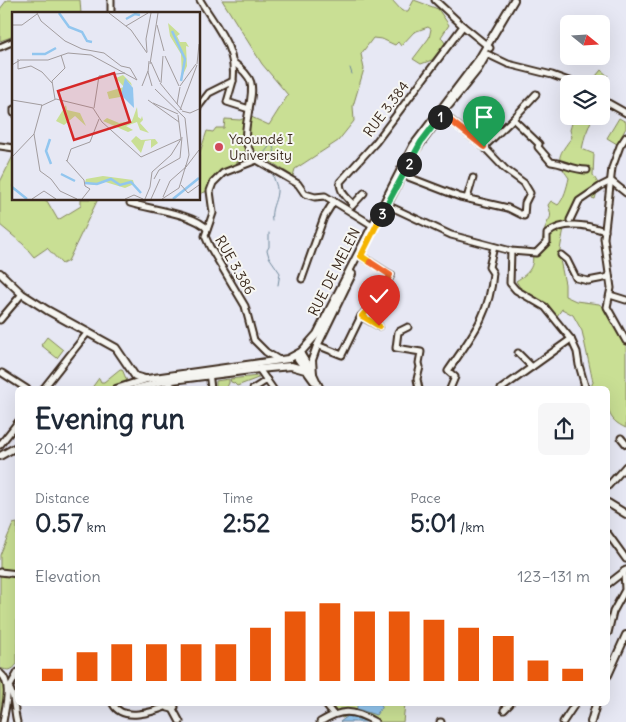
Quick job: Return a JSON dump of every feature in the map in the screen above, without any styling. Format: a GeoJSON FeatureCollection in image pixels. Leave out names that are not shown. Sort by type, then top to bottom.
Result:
{"type":"FeatureCollection","features":[{"type":"Feature","properties":{"kind":"main road","name":"RUE DE MELEN"},"geometry":{"type":"LineString","coordinates":[[317,345],[415,151],[478,69],[514,0]]}},
{"type":"Feature","properties":{"kind":"main road","name":"RUE DE MELEN"},"geometry":{"type":"LineString","coordinates":[[300,356],[317,334],[413,146],[489,46],[518,0]]}},
{"type":"Feature","properties":{"kind":"main road"},"geometry":{"type":"LineString","coordinates":[[0,273],[22,294],[116,348],[135,376],[147,379],[291,366],[305,370]]}},
{"type":"Feature","properties":{"kind":"main road"},"geometry":{"type":"LineString","coordinates":[[291,366],[300,356],[317,345]]}},
{"type":"Feature","properties":{"kind":"main road"},"geometry":{"type":"LineString","coordinates":[[313,374],[312,360],[317,345]]}},
{"type":"Feature","properties":{"kind":"main road"},"geometry":{"type":"LineString","coordinates":[[138,386],[300,356]]}},
{"type":"Feature","properties":{"kind":"main road"},"geometry":{"type":"LineString","coordinates":[[300,356],[305,370],[318,386]]}},
{"type":"Feature","properties":{"kind":"main road"},"geometry":{"type":"LineString","coordinates":[[300,356],[313,374],[318,386]]}},
{"type":"Feature","properties":{"kind":"main road"},"geometry":{"type":"LineString","coordinates":[[123,359],[133,386]]}},
{"type":"Feature","properties":{"kind":"main road"},"geometry":{"type":"LineString","coordinates":[[135,386],[147,379]]}},
{"type":"Feature","properties":{"kind":"main road"},"geometry":{"type":"LineString","coordinates":[[0,456],[15,448]]}},
{"type":"Feature","properties":{"kind":"main road"},"geometry":{"type":"LineString","coordinates":[[610,504],[626,514]]}},
{"type":"Feature","properties":{"kind":"main road"},"geometry":{"type":"LineString","coordinates":[[610,664],[626,636]]}},
{"type":"Feature","properties":{"kind":"main road"},"geometry":{"type":"LineString","coordinates":[[591,722],[595,706]]}},
{"type":"Feature","properties":{"kind":"street"},"geometry":{"type":"LineString","coordinates":[[200,0],[229,46],[233,61],[233,82],[227,102],[249,109]]}},
{"type":"Feature","properties":{"kind":"street"},"geometry":{"type":"LineString","coordinates":[[435,0],[463,26],[489,46]]}},
{"type":"Feature","properties":{"kind":"street","name":"RUE 3.384"},"geometry":{"type":"LineString","coordinates":[[353,204],[340,188],[340,182],[376,142],[463,26]]}},
{"type":"Feature","properties":{"kind":"street"},"geometry":{"type":"LineString","coordinates":[[0,47],[12,42]]}},
{"type":"Feature","properties":{"kind":"street"},"geometry":{"type":"LineString","coordinates":[[486,54],[508,64],[560,78]]}},
{"type":"Feature","properties":{"kind":"street"},"geometry":{"type":"LineString","coordinates":[[233,61],[245,71],[253,86],[245,134],[246,146],[257,160],[298,184],[305,194],[315,197],[325,196],[372,225]]}},
{"type":"Feature","properties":{"kind":"street"},"geometry":{"type":"LineString","coordinates":[[200,105],[209,93],[233,82]]}},
{"type":"Feature","properties":{"kind":"street"},"geometry":{"type":"LineString","coordinates":[[484,147],[514,119],[536,94]]}},
{"type":"Feature","properties":{"kind":"street"},"geometry":{"type":"LineString","coordinates":[[610,105],[626,113]]}},
{"type":"Feature","properties":{"kind":"street"},"geometry":{"type":"LineString","coordinates":[[403,175],[445,192],[508,208],[524,216],[525,203],[530,193],[524,183],[505,168],[484,147],[442,114]]}},
{"type":"Feature","properties":{"kind":"street"},"geometry":{"type":"LineString","coordinates":[[514,119],[540,144],[538,147],[551,162],[577,170],[587,170]]}},
{"type":"Feature","properties":{"kind":"street"},"geometry":{"type":"LineString","coordinates":[[626,137],[614,160],[604,250],[610,295],[607,307],[626,341]]}},
{"type":"Feature","properties":{"kind":"street","name":"RUE 3.386"},"geometry":{"type":"LineString","coordinates":[[257,160],[223,173],[213,183],[210,191],[213,212],[205,236],[206,241],[245,306],[254,340],[279,361]]}},
{"type":"Feature","properties":{"kind":"street"},"geometry":{"type":"LineString","coordinates":[[467,198],[473,178]]}},
{"type":"Feature","properties":{"kind":"street"},"geometry":{"type":"LineString","coordinates":[[611,182],[626,193]]}},
{"type":"Feature","properties":{"kind":"street"},"geometry":{"type":"LineString","coordinates":[[570,220],[579,200],[611,182]]}},
{"type":"Feature","properties":{"kind":"street"},"geometry":{"type":"LineString","coordinates":[[348,210],[364,193]]}},
{"type":"Feature","properties":{"kind":"street"},"geometry":{"type":"LineString","coordinates":[[302,279],[324,217],[334,202]]}},
{"type":"Feature","properties":{"kind":"street"},"geometry":{"type":"LineString","coordinates":[[130,203],[188,218],[204,225],[207,229]]}},
{"type":"Feature","properties":{"kind":"street"},"geometry":{"type":"LineString","coordinates":[[387,205],[439,230],[511,251],[536,253],[547,242],[547,234],[551,230],[560,227],[583,224],[605,231]]}},
{"type":"Feature","properties":{"kind":"street"},"geometry":{"type":"LineString","coordinates":[[451,386],[455,377],[448,371],[479,324],[489,302],[493,273],[489,267],[494,247]]}},
{"type":"Feature","properties":{"kind":"street"},"geometry":{"type":"LineString","coordinates":[[511,251],[510,282],[516,290],[545,307],[571,339],[577,352],[584,386]]}},
{"type":"Feature","properties":{"kind":"street"},"geometry":{"type":"LineString","coordinates":[[561,255],[567,260],[576,278],[588,281],[609,277]]}},
{"type":"Feature","properties":{"kind":"street"},"geometry":{"type":"LineString","coordinates":[[317,345],[342,355],[362,316],[379,297],[390,275],[361,256]]}},
{"type":"Feature","properties":{"kind":"street"},"geometry":{"type":"LineString","coordinates":[[0,320],[22,294]]}},
{"type":"Feature","properties":{"kind":"street"},"geometry":{"type":"LineString","coordinates":[[610,295],[626,300]]}},
{"type":"Feature","properties":{"kind":"street"},"geometry":{"type":"LineString","coordinates":[[362,316],[379,326]]}},
{"type":"Feature","properties":{"kind":"street"},"geometry":{"type":"LineString","coordinates":[[408,327],[398,332],[396,348],[421,352],[417,379],[418,386]]}},
{"type":"Feature","properties":{"kind":"street"},"geometry":{"type":"LineString","coordinates":[[45,386],[88,332]]}},
{"type":"Feature","properties":{"kind":"street"},"geometry":{"type":"LineString","coordinates":[[506,386],[571,339]]}},
{"type":"Feature","properties":{"kind":"street"},"geometry":{"type":"LineString","coordinates":[[518,353],[532,367]]}},
{"type":"Feature","properties":{"kind":"street"},"geometry":{"type":"LineString","coordinates":[[259,369],[271,386]]}},
{"type":"Feature","properties":{"kind":"street"},"geometry":{"type":"LineString","coordinates":[[2,373],[22,386]]}},
{"type":"Feature","properties":{"kind":"street"},"geometry":{"type":"LineString","coordinates":[[209,374],[211,386]]}},
{"type":"Feature","properties":{"kind":"street"},"geometry":{"type":"LineString","coordinates":[[258,386],[267,380]]}},
{"type":"Feature","properties":{"kind":"street"},"geometry":{"type":"LineString","coordinates":[[165,381],[172,386]]}},
{"type":"Feature","properties":{"kind":"street"},"geometry":{"type":"LineString","coordinates":[[0,445],[15,426]]}},
{"type":"Feature","properties":{"kind":"street"},"geometry":{"type":"LineString","coordinates":[[621,438],[626,444]]}},
{"type":"Feature","properties":{"kind":"street"},"geometry":{"type":"LineString","coordinates":[[610,482],[626,466]]}},
{"type":"Feature","properties":{"kind":"street"},"geometry":{"type":"LineString","coordinates":[[610,537],[626,559]]}},
{"type":"Feature","properties":{"kind":"street"},"geometry":{"type":"LineString","coordinates":[[610,582],[625,570]]}},
{"type":"Feature","properties":{"kind":"street"},"geometry":{"type":"LineString","coordinates":[[610,625],[613,612],[625,590],[625,570]]}},
{"type":"Feature","properties":{"kind":"street"},"geometry":{"type":"LineString","coordinates":[[0,572],[15,574]]}},
{"type":"Feature","properties":{"kind":"street"},"geometry":{"type":"LineString","coordinates":[[0,673],[5,678],[8,690],[12,692],[17,722]]}},
{"type":"Feature","properties":{"kind":"street"},"geometry":{"type":"LineString","coordinates":[[3,722],[8,690],[15,677]]}},
{"type":"Feature","properties":{"kind":"street"},"geometry":{"type":"LineString","coordinates":[[114,706],[118,712],[135,716],[171,706],[180,722]]}},
{"type":"Feature","properties":{"kind":"street"},"geometry":{"type":"LineString","coordinates":[[327,706],[333,714]]}},
{"type":"Feature","properties":{"kind":"street"},"geometry":{"type":"LineString","coordinates":[[563,722],[575,706]]}},
{"type":"Feature","properties":{"kind":"street"},"geometry":{"type":"LineString","coordinates":[[320,722],[333,714],[343,712],[352,713],[375,722]]}},
{"type":"Feature","properties":{"kind":"green space"},"geometry":{"type":"Polygon","coordinates":[[[7,0],[80,0],[81,12],[12,12],[12,37],[0,41],[0,9],[7,0]]]}},
{"type":"Feature","properties":{"kind":"green space"},"geometry":{"type":"Polygon","coordinates":[[[222,0],[392,0],[402,11],[408,11],[414,0],[438,9],[449,25],[441,37],[445,43],[432,60],[421,64],[413,59],[429,38],[431,29],[428,27],[414,32],[401,46],[398,42],[395,45],[382,39],[373,38],[361,54],[364,69],[353,106],[354,121],[338,141],[295,169],[293,176],[264,158],[251,156],[214,177],[208,191],[200,194],[200,152],[207,131],[213,132],[216,128],[224,128],[225,119],[240,120],[249,116],[269,125],[288,95],[262,64],[222,0]]]}},
{"type":"Feature","properties":{"kind":"green space"},"geometry":{"type":"Polygon","coordinates":[[[601,70],[607,75],[597,75],[601,70]]]}},
{"type":"Feature","properties":{"kind":"green space"},"geometry":{"type":"Polygon","coordinates":[[[619,118],[626,122],[626,128],[617,144],[607,138],[619,118]]]}},
{"type":"Feature","properties":{"kind":"green space"},"geometry":{"type":"Polygon","coordinates":[[[571,125],[589,125],[582,149],[594,154],[593,175],[599,185],[595,199],[585,196],[580,200],[572,221],[564,228],[559,255],[565,284],[565,296],[576,301],[599,304],[605,308],[626,342],[626,428],[619,425],[610,413],[610,386],[591,386],[593,382],[582,331],[573,315],[562,309],[557,316],[545,304],[521,289],[516,281],[530,269],[533,261],[532,251],[541,246],[550,216],[548,205],[551,201],[558,205],[565,193],[569,178],[561,166],[560,157],[572,137],[570,130],[571,125]]]}},
{"type":"Feature","properties":{"kind":"green space"},"geometry":{"type":"Polygon","coordinates":[[[12,158],[12,200],[47,201],[58,220],[81,206],[81,200],[98,200],[68,261],[62,264],[47,248],[34,257],[23,244],[0,225],[0,182],[12,158]]]}},
{"type":"Feature","properties":{"kind":"green space"},"geometry":{"type":"Polygon","coordinates":[[[47,337],[63,350],[57,358],[41,345],[47,337]]]}},
{"type":"Feature","properties":{"kind":"green space"},"geometry":{"type":"Polygon","coordinates":[[[120,369],[122,369],[127,381],[114,386],[93,386],[99,378],[101,382],[104,382],[120,369]]]}},
{"type":"Feature","properties":{"kind":"green space"},"geometry":{"type":"Polygon","coordinates":[[[258,376],[258,378],[237,386],[230,379],[258,376]]]}},
{"type":"Feature","properties":{"kind":"green space"},"geometry":{"type":"Polygon","coordinates":[[[229,379],[229,383],[228,386],[216,386],[216,381],[229,379]]]}},
{"type":"Feature","properties":{"kind":"green space"},"geometry":{"type":"Polygon","coordinates":[[[13,524],[15,524],[15,666],[8,670],[0,668],[0,555],[13,524]]]}},
{"type":"Feature","properties":{"kind":"green space"},"geometry":{"type":"Polygon","coordinates":[[[0,673],[6,690],[3,722],[0,722],[0,673]]]}},
{"type":"Feature","properties":{"kind":"green space"},"geometry":{"type":"Polygon","coordinates":[[[333,706],[405,706],[403,722],[369,722],[348,716],[342,718],[333,706]]]}},
{"type":"Feature","properties":{"kind":"water"},"geometry":{"type":"Polygon","coordinates":[[[357,706],[382,706],[376,715],[357,709],[357,706]]]}},
{"type":"Feature","properties":{"kind":"water"},"geometry":{"type":"Polygon","coordinates":[[[348,716],[369,722],[340,722],[348,716]]]}},
{"type":"Feature","properties":{"kind":"waterway"},"geometry":{"type":"LineString","coordinates":[[350,68],[352,74]]}},
{"type":"Feature","properties":{"kind":"waterway"},"geometry":{"type":"LineString","coordinates":[[264,153],[272,143],[276,157]]}},
{"type":"Feature","properties":{"kind":"waterway"},"geometry":{"type":"LineString","coordinates":[[272,221],[277,189],[273,171]]}},
{"type":"Feature","properties":{"kind":"waterway"},"geometry":{"type":"LineString","coordinates":[[269,233],[269,247],[267,250],[269,257],[280,273],[278,285]]}},
{"type":"Feature","properties":{"kind":"place","name":"Yaoundé I University"},"geometry":{"type":"Point","coordinates":[219,147]}},
{"type":"Feature","properties":{"kind":"route"},"geometry":{"type":"LineString","coordinates":[[379,326],[362,316],[379,297],[390,275],[361,256],[415,151],[442,114],[484,147]]}}]}
